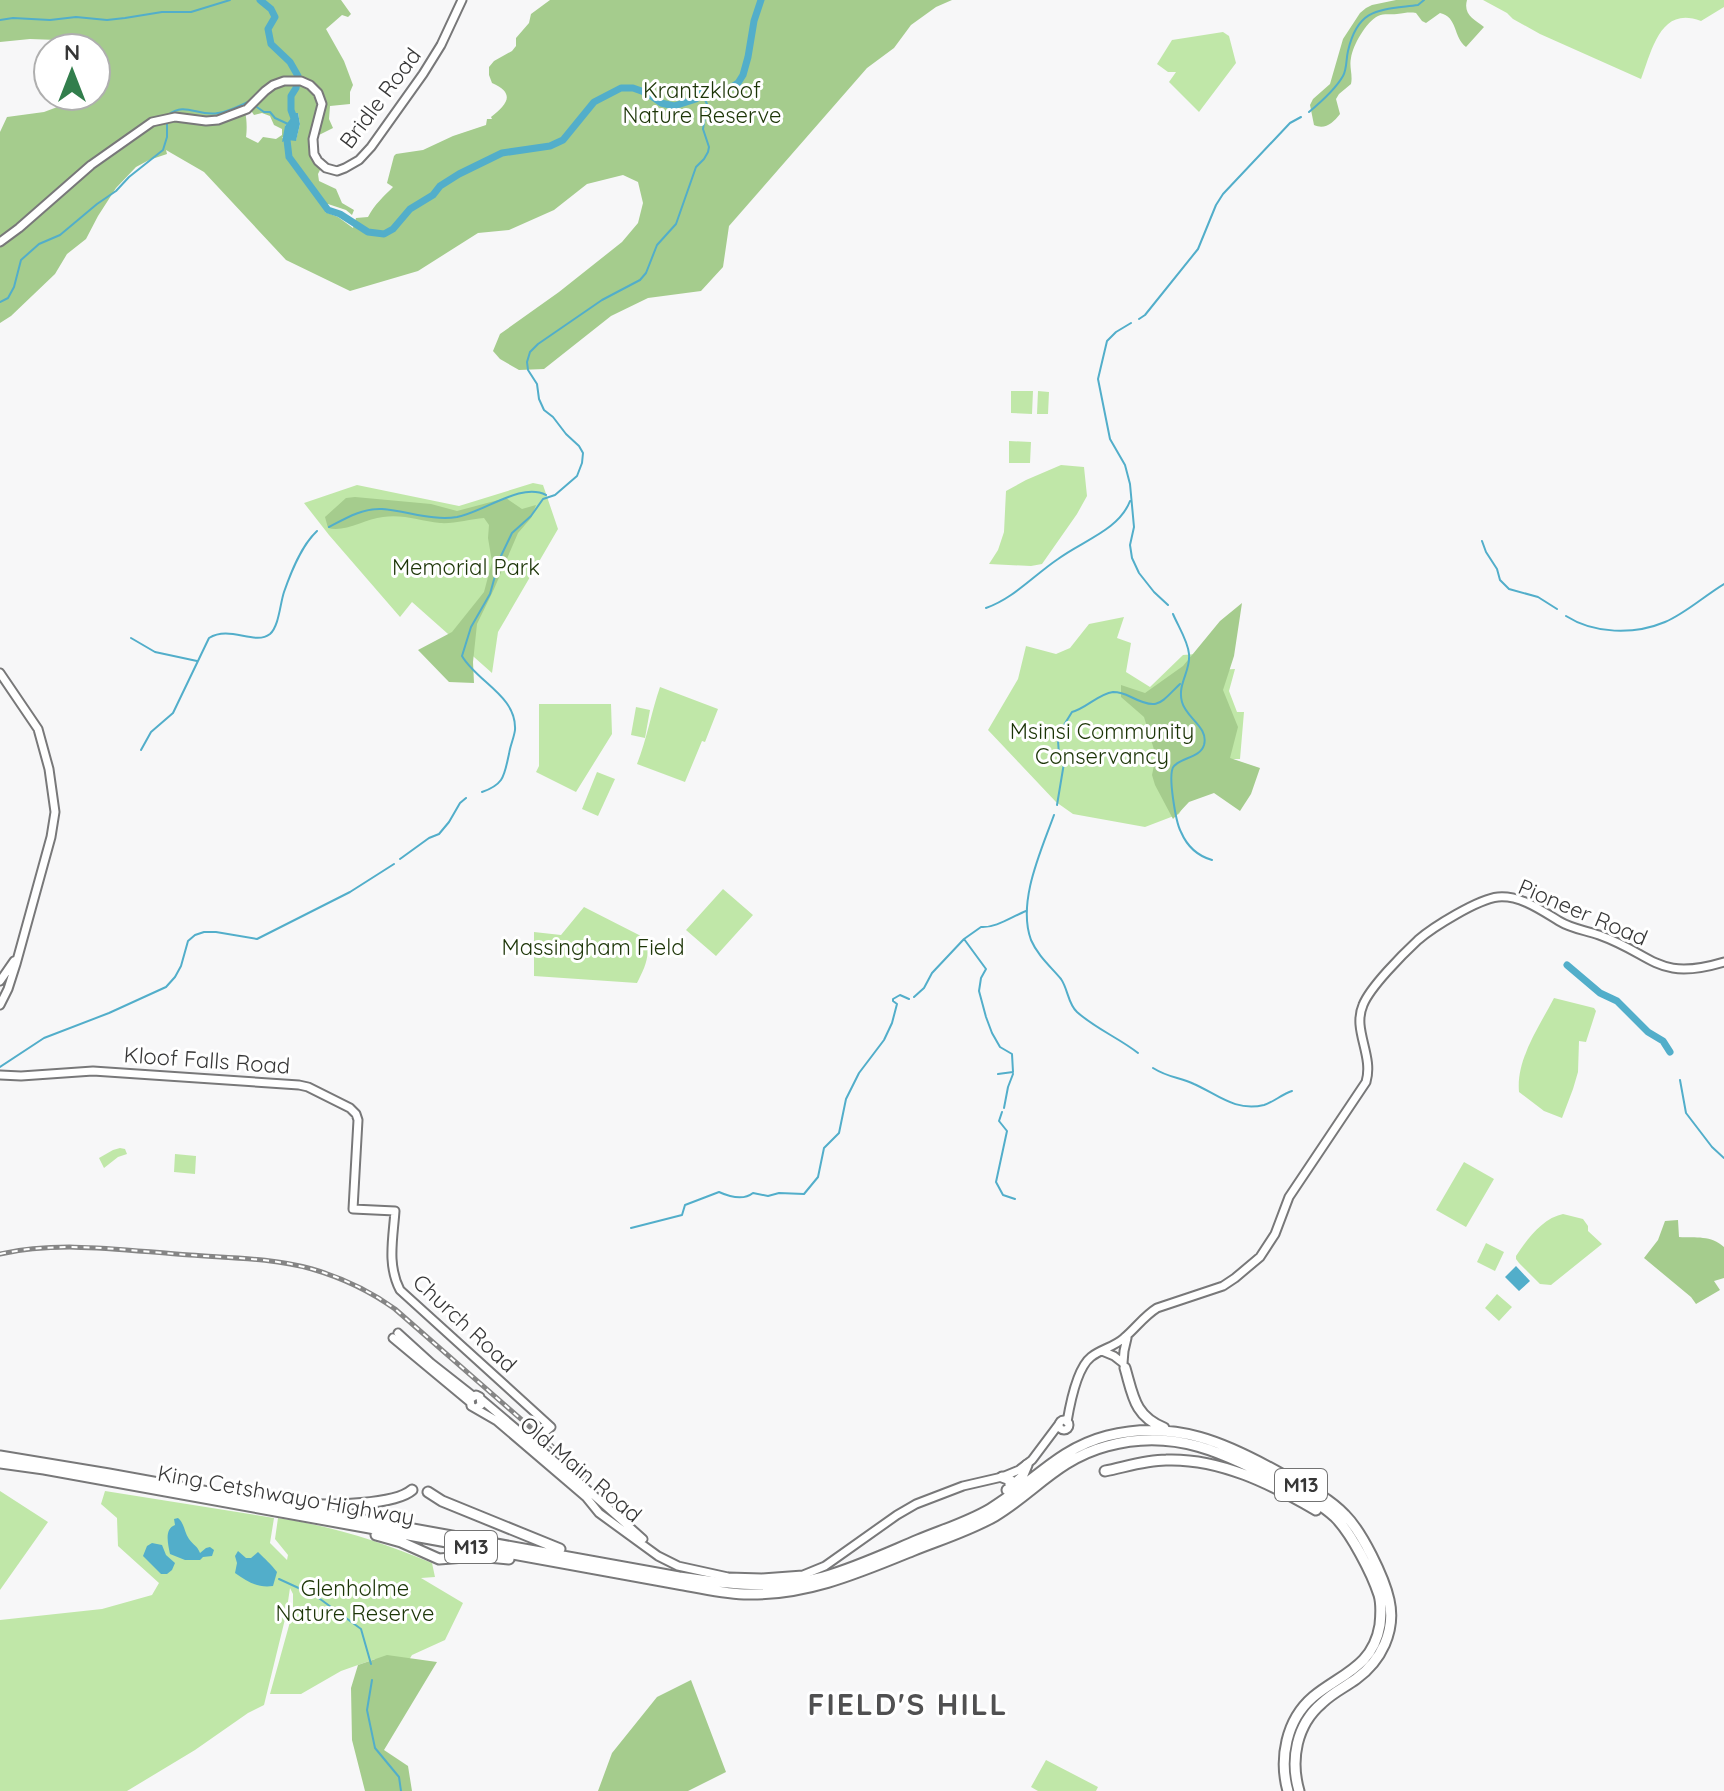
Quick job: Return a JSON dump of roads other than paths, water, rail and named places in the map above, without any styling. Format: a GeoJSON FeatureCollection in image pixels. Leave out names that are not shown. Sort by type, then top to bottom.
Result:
{"type":"FeatureCollection","features":[{"type":"Feature","properties":{"kind":"highway"},"geometry":{"type":"LineString","coordinates":[[1124,1366],[1138,1409],[1156,1424],[1179,1432]]}},
{"type":"Feature","properties":{"kind":"highway","name":"King Cetshwayo Highway"},"geometry":{"type":"LineString","coordinates":[[0,1456],[728,1585],[789,1583],[839,1572],[996,1506],[1044,1467],[1076,1447],[1099,1439],[1154,1430],[1208,1439],[1246,1454],[1334,1504],[1361,1535],[1389,1598],[1390,1624],[1381,1652],[1367,1670],[1314,1710],[1301,1731],[1295,1761],[1299,1791]]}},
{"type":"Feature","properties":{"kind":"highway","name":"King Cetshwayo Highway"},"geometry":{"type":"LineString","coordinates":[[0,1463],[725,1592],[771,1593],[810,1588],[856,1574],[971,1527],[1007,1508],[1057,1468],[1096,1449],[1141,1440],[1184,1442],[1233,1458],[1321,1506],[1341,1523],[1379,1595],[1381,1611],[1375,1643],[1360,1665],[1312,1698],[1298,1715],[1289,1734],[1284,1751],[1288,1791]]}},
{"type":"Feature","properties":{"kind":"highway","name":"King Cetshwayo Highway"},"geometry":{"type":"LineString","coordinates":[[960,1523],[1000,1499],[1056,1454],[1076,1447]]}},
{"type":"Feature","properties":{"kind":"highway"},"geometry":{"type":"LineString","coordinates":[[1105,1471],[1168,1459],[1197,1461],[1231,1469],[1321,1513],[1354,1544]]}},
{"type":"Feature","properties":{"kind":"highway"},"geometry":{"type":"LineString","coordinates":[[988,1506],[1022,1477],[1027,1465]]}},
{"type":"Feature","properties":{"kind":"highway"},"geometry":{"type":"LineString","coordinates":[[1002,1477],[1010,1480],[1010,1488]]}},
{"type":"Feature","properties":{"kind":"highway"},"geometry":{"type":"LineString","coordinates":[[243,1498],[340,1505],[399,1497],[412,1490]]}},
{"type":"Feature","properties":{"kind":"highway"},"geometry":{"type":"LineString","coordinates":[[428,1492],[498,1525],[589,1560]]}},
{"type":"Feature","properties":{"kind":"highway"},"geometry":{"type":"LineString","coordinates":[[315,1518],[394,1540],[436,1558],[478,1556],[558,1563]]}},
{"type":"Feature","properties":{"kind":"highway"},"geometry":{"type":"LineString","coordinates":[[444,1565],[454,1557]]}},
{"type":"Feature","properties":{"kind":"main road","name":"Bridle Road"},"geometry":{"type":"LineString","coordinates":[[0,242],[91,165],[152,122],[175,117],[218,120],[243,111],[278,83],[298,80],[314,89],[322,102],[313,139],[316,158],[330,170],[345,168],[359,160],[371,147],[423,74],[441,45],[462,0]]}},
{"type":"Feature","properties":{"kind":"main road"},"geometry":{"type":"LineString","coordinates":[[0,673],[38,729],[49,769],[55,812],[51,837],[10,985],[0,1005]]}},
{"type":"Feature","properties":{"kind":"main road","name":"Pioneer Road"},"geometry":{"type":"LineString","coordinates":[[1102,1351],[1116,1345],[1157,1308],[1228,1283],[1247,1269],[1267,1247],[1280,1224],[1289,1197],[1366,1082],[1369,1064],[1360,1027],[1362,1005],[1385,975],[1426,933],[1482,902],[1504,897],[1535,906],[1575,929],[1599,935],[1661,966],[1692,970],[1724,962]]}},
{"type":"Feature","properties":{"kind":"main road"},"geometry":{"type":"LineString","coordinates":[[0,978],[18,956]]}},
{"type":"Feature","properties":{"kind":"main road","name":"Kloof Falls Road"},"geometry":{"type":"LineString","coordinates":[[0,1075],[93,1071],[308,1087],[350,1108],[357,1116],[353,1209],[385,1211]]}},
{"type":"Feature","properties":{"kind":"main road"},"geometry":{"type":"LineString","coordinates":[[385,1211],[393,1228]]}},
{"type":"Feature","properties":{"kind":"main road","name":"Church Road"},"geometry":{"type":"LineString","coordinates":[[385,1211],[395,1211],[391,1264],[402,1293],[551,1427],[540,1444]]}},
{"type":"Feature","properties":{"kind":"main road"},"geometry":{"type":"LineString","coordinates":[[1124,1366],[1129,1334]]}},
{"type":"Feature","properties":{"kind":"main road","name":"Old Main Road"},"geometry":{"type":"LineString","coordinates":[[396,1335],[572,1484],[612,1524],[678,1566],[728,1577],[762,1578],[803,1575],[825,1566],[916,1504],[963,1486],[1002,1477],[1027,1465],[1062,1424],[1083,1367],[1089,1358],[1102,1351]]}},
{"type":"Feature","properties":{"kind":"main road"},"geometry":{"type":"LineString","coordinates":[[1116,1345],[1124,1366]]}},
{"type":"Feature","properties":{"kind":"main road"},"geometry":{"type":"LineString","coordinates":[[1102,1351],[1114,1356],[1124,1366]]}},
{"type":"Feature","properties":{"kind":"main road","name":"Old Main Road"},"geometry":{"type":"LineString","coordinates":[[473,1402],[481,1405],[482,1400],[530,1440],[540,1444],[662,1557]]}},
{"type":"Feature","properties":{"kind":"main road"},"geometry":{"type":"LineString","coordinates":[[601,1515],[607,1512],[606,1506]]}},
{"type":"Feature","properties":{"kind":"main road"},"geometry":{"type":"LineString","coordinates":[[612,1524],[615,1514]]}},
{"type":"Feature","properties":{"kind":"water"},"geometry":{"type":"Polygon","coordinates":[[[298,113],[300,124],[296,141],[282,142],[285,126],[298,113]]]}},
{"type":"Feature","properties":{"kind":"water"},"geometry":{"type":"Polygon","coordinates":[[[1516,1266],[1530,1281],[1519,1291],[1505,1277],[1516,1266]]]}},
{"type":"Feature","properties":{"kind":"water"},"geometry":{"type":"Polygon","coordinates":[[[178,1518],[200,1553],[210,1547],[214,1550],[212,1556],[185,1560],[170,1554],[168,1533],[175,1525],[174,1519],[178,1518]]]}},
{"type":"Feature","properties":{"kind":"water"},"geometry":{"type":"Polygon","coordinates":[[[152,1543],[162,1545],[166,1555],[175,1563],[167,1574],[161,1574],[143,1556],[147,1546],[152,1543]]]}},
{"type":"Feature","properties":{"kind":"water"},"geometry":{"type":"Polygon","coordinates":[[[238,1551],[246,1558],[258,1552],[268,1562],[277,1572],[273,1586],[253,1584],[235,1573],[238,1551]]]}},
{"type":"Feature","properties":{"kind":"waterway"},"geometry":{"type":"LineString","coordinates":[[0,20],[76,17],[107,20],[162,12],[191,12],[230,0]]}},
{"type":"Feature","properties":{"kind":"waterway"},"geometry":{"type":"LineString","coordinates":[[260,0],[275,17],[268,29],[271,44],[290,62],[298,76],[291,96],[295,121],[287,140],[289,157],[328,210],[368,232],[384,234],[393,229],[410,209],[459,174],[502,153],[550,146],[563,140],[594,102],[621,88],[633,88],[661,103],[674,106],[696,99],[714,88],[729,89],[743,75],[761,0]]}},
{"type":"Feature","properties":{"kind":"waterway"},"geometry":{"type":"LineString","coordinates":[[1309,112],[1343,76],[1352,37],[1365,18],[1382,10],[1418,5],[1424,0]]}},
{"type":"Feature","properties":{"kind":"waterway"},"geometry":{"type":"LineString","coordinates":[[482,792],[495,786],[504,773],[515,730],[514,718],[503,698],[462,656],[471,627],[490,594],[500,558],[512,533],[531,516],[543,499],[555,495],[577,476],[582,463],[583,453],[579,446],[544,410],[537,384],[528,370],[530,352],[602,300],[640,280],[646,273],[657,245],[676,224],[696,167],[708,152],[703,129],[707,104],[702,93]]}},
{"type":"Feature","properties":{"kind":"waterway"},"geometry":{"type":"LineString","coordinates":[[168,115],[180,109],[211,114],[248,102]]}},
{"type":"Feature","properties":{"kind":"waterway"},"geometry":{"type":"LineString","coordinates":[[254,105],[288,124]]}},
{"type":"Feature","properties":{"kind":"waterway"},"geometry":{"type":"LineString","coordinates":[[1139,319],[1198,249],[1223,194],[1290,123],[1301,117]]}},
{"type":"Feature","properties":{"kind":"waterway"},"geometry":{"type":"LineString","coordinates":[[0,302],[8,298],[14,287],[21,260],[39,244],[60,235],[163,150],[167,122]]}},
{"type":"Feature","properties":{"kind":"waterway"},"geometry":{"type":"LineString","coordinates":[[1131,323],[1107,341],[1098,379],[1110,439],[1125,465],[1130,484],[1134,527],[1130,545],[1132,558],[1139,573],[1168,605]]}},
{"type":"Feature","properties":{"kind":"waterway"},"geometry":{"type":"LineString","coordinates":[[329,527],[368,510],[448,518],[468,514],[525,492],[546,495]]}},
{"type":"Feature","properties":{"kind":"waterway"},"geometry":{"type":"LineString","coordinates":[[986,608],[1006,599],[1058,559],[1109,527],[1130,501]]}},
{"type":"Feature","properties":{"kind":"waterway"},"geometry":{"type":"LineString","coordinates":[[141,750],[151,732],[173,713],[209,638],[225,634],[257,638],[270,634],[293,568],[317,531]]}},
{"type":"Feature","properties":{"kind":"waterway"},"geometry":{"type":"LineString","coordinates":[[1482,541],[1500,580],[1509,589],[1538,597],[1557,609]]}},
{"type":"Feature","properties":{"kind":"waterway"},"geometry":{"type":"LineString","coordinates":[[1566,616],[1601,629],[1640,629],[1673,618],[1724,584]]}},
{"type":"Feature","properties":{"kind":"waterway"},"geometry":{"type":"LineString","coordinates":[[1173,614],[1189,654],[1181,689],[1182,702],[1205,739],[1199,752],[1174,766],[1171,778],[1173,798],[1179,827],[1186,842],[1212,860]]}},
{"type":"Feature","properties":{"kind":"waterway"},"geometry":{"type":"LineString","coordinates":[[131,638],[155,652],[197,661]]}},
{"type":"Feature","properties":{"kind":"waterway"},"geometry":{"type":"LineString","coordinates":[[1057,805],[1064,763],[1059,754],[1058,741],[1072,712],[1113,692],[1148,704],[1158,703],[1180,684]]}},
{"type":"Feature","properties":{"kind":"waterway"},"geometry":{"type":"LineString","coordinates":[[400,859],[439,834],[466,798]]}},
{"type":"Feature","properties":{"kind":"waterway"},"geometry":{"type":"LineString","coordinates":[[1054,815],[1037,860],[1029,893],[1027,925],[1031,940],[1061,979],[1077,1012],[1138,1053]]}},
{"type":"Feature","properties":{"kind":"waterway"},"geometry":{"type":"LineString","coordinates":[[0,1067],[44,1038],[166,987],[181,966],[188,941],[195,935],[216,932],[257,939],[350,892],[394,864]]}},
{"type":"Feature","properties":{"kind":"waterway"},"geometry":{"type":"LineString","coordinates":[[998,1074],[1013,1072],[1012,1054],[1000,1047],[992,1033],[979,991],[986,969],[964,939],[981,927],[998,924],[1026,911]]}},
{"type":"Feature","properties":{"kind":"waterway"},"geometry":{"type":"LineString","coordinates":[[914,997],[964,939]]}},
{"type":"Feature","properties":{"kind":"waterway"},"geometry":{"type":"LineString","coordinates":[[1567,965],[1600,993],[1617,1001],[1648,1032],[1663,1041],[1670,1052]]}},
{"type":"Feature","properties":{"kind":"waterway"},"geometry":{"type":"LineString","coordinates":[[631,1228],[682,1215],[685,1205],[719,1192],[741,1198],[753,1193],[768,1196],[804,1194],[818,1177],[824,1148],[839,1133],[846,1099],[859,1073],[884,1040],[892,1023],[897,1004],[893,999],[900,995],[909,999]]}},
{"type":"Feature","properties":{"kind":"waterway"},"geometry":{"type":"LineString","coordinates":[[1153,1068],[1244,1106],[1264,1105],[1292,1091]]}},
{"type":"Feature","properties":{"kind":"waterway"},"geometry":{"type":"LineString","coordinates":[[1004,1108],[1013,1074]]}},
{"type":"Feature","properties":{"kind":"waterway"},"geometry":{"type":"LineString","coordinates":[[1680,1080],[1686,1113],[1724,1158]]}},
{"type":"Feature","properties":{"kind":"waterway"},"geometry":{"type":"LineString","coordinates":[[1002,1112],[999,1121],[1007,1131],[996,1182],[1003,1195],[1015,1199]]}},
{"type":"Feature","properties":{"kind":"waterway"},"geometry":{"type":"LineString","coordinates":[[279,1579],[316,1596],[361,1629],[371,1664]]}},
{"type":"Feature","properties":{"kind":"waterway"},"geometry":{"type":"LineString","coordinates":[[372,1680],[367,1710],[375,1748],[399,1777],[401,1791]]}},
{"type":"Feature","properties":{"kind":"railway"},"geometry":{"type":"LineString","coordinates":[[0,1254],[47,1248],[119,1249],[267,1261],[297,1265],[335,1277],[395,1309],[585,1475]]}},
{"type":"Feature","properties":{"kind":"district","name":"FIELD'S HILL"},"geometry":{"type":"Point","coordinates":[908,1705]}},
{"type":"Feature","properties":{"kind":"park label","name":"Krantzkloof Nature Reserve"},"geometry":{"type":"Point","coordinates":[702,102]}},
{"type":"Feature","properties":{"kind":"park label","name":"Memorial Park"},"geometry":{"type":"Point","coordinates":[466,567]}},
{"type":"Feature","properties":{"kind":"park label","name":"Msinsi Community Conservancy"},"geometry":{"type":"Point","coordinates":[1102,744]}},
{"type":"Feature","properties":{"kind":"park label","name":"Massingham Field"},"geometry":{"type":"Point","coordinates":[593,947]}},
{"type":"Feature","properties":{"kind":"park label","name":"Glenholme Nature Reserve"},"geometry":{"type":"Point","coordinates":[355,1600]}}]}
